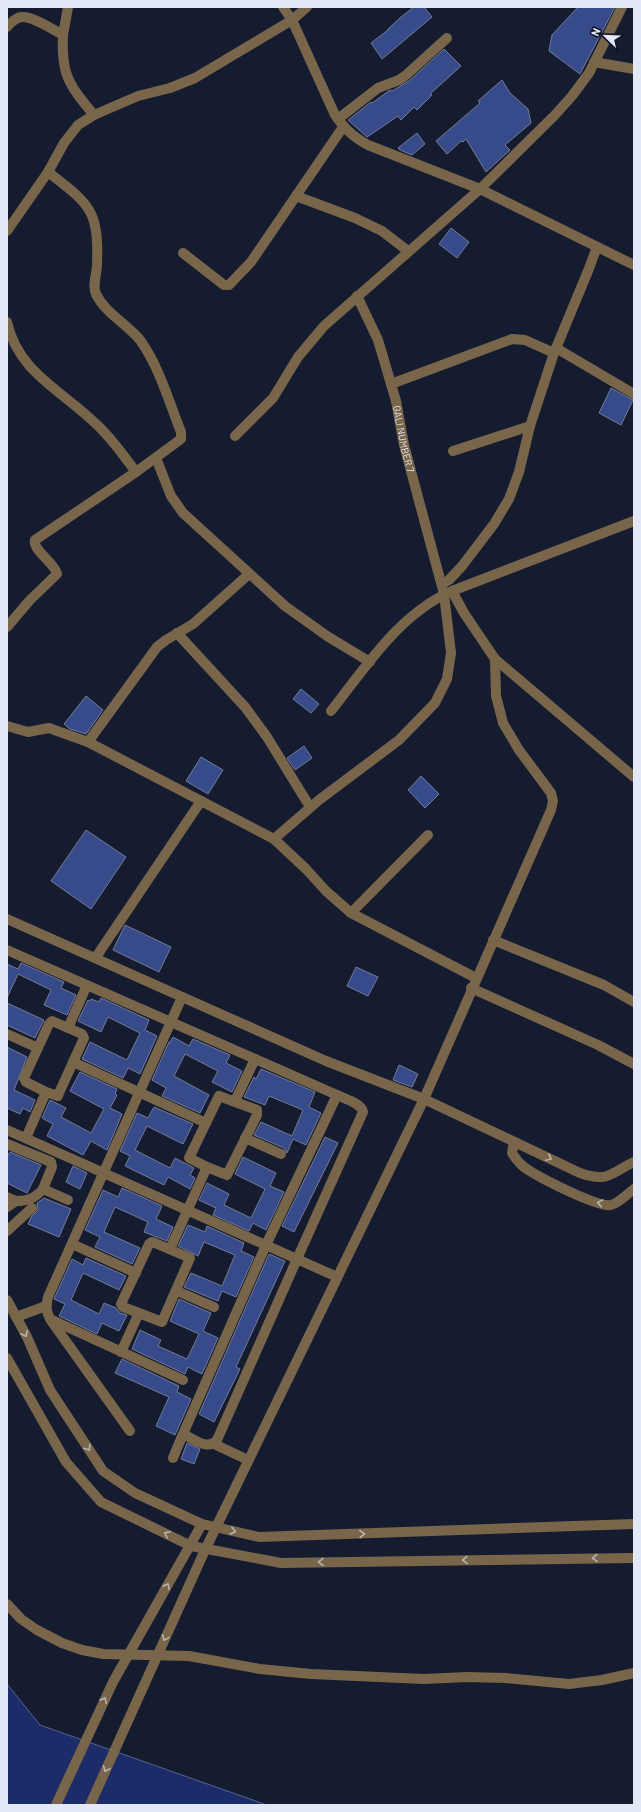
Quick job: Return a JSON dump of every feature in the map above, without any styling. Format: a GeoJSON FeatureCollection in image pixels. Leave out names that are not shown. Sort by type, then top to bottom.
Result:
{"type":"FeatureCollection","features":[{"type":"Feature","properties":{"kind":"street"},"geometry":{"type":"LineString","coordinates":[[68,7],[62,50],[64,69],[68,81],[74,91],[94,115]]}},
{"type":"Feature","properties":{"kind":"street"},"geometry":{"type":"LineString","coordinates":[[283,7],[292,20],[341,123],[352,136],[368,145],[480,189],[634,265]]}},
{"type":"Feature","properties":{"kind":"street"},"geometry":{"type":"LineString","coordinates":[[7,231],[48,172],[64,143],[78,125],[94,115],[138,96],[170,88],[195,78],[292,20],[307,7]]}},
{"type":"Feature","properties":{"kind":"street"},"geometry":{"type":"LineString","coordinates":[[235,436],[273,398],[298,357],[310,342],[357,296],[480,189],[556,115],[589,73],[622,7]]}},
{"type":"Feature","properties":{"kind":"street"},"geometry":{"type":"LineString","coordinates":[[7,27],[16,19],[23,17],[31,19],[63,35]]}},
{"type":"Feature","properties":{"kind":"street"},"geometry":{"type":"LineString","coordinates":[[183,253],[224,285],[229,285],[251,262],[296,196],[341,123],[378,88],[399,80],[405,76],[447,38]]}},
{"type":"Feature","properties":{"kind":"street"},"geometry":{"type":"LineString","coordinates":[[594,62],[634,69]]}},
{"type":"Feature","properties":{"kind":"street"},"geometry":{"type":"LineString","coordinates":[[7,627],[30,600],[57,574],[55,568],[35,547],[35,540],[179,442],[182,436],[148,352],[128,328],[104,306],[95,292],[94,284],[97,270],[98,241],[95,220],[88,207],[77,195],[48,172]]}},
{"type":"Feature","properties":{"kind":"street"},"geometry":{"type":"LineString","coordinates":[[296,196],[355,218],[382,231],[408,251]]}},
{"type":"Feature","properties":{"kind":"street"},"geometry":{"type":"LineString","coordinates":[[274,840],[310,807],[399,740],[435,703],[448,679],[450,653],[446,590],[449,580],[462,566],[494,524],[509,499],[519,472],[530,426],[555,350],[597,247]]}},
{"type":"Feature","properties":{"kind":"street","name":"GALI NUMBER 7"},"geometry":{"type":"LineString","coordinates":[[357,296],[378,340],[391,384],[404,445],[446,590]]}},
{"type":"Feature","properties":{"kind":"street"},"geometry":{"type":"LineString","coordinates":[[7,322],[10,334],[20,357],[34,372],[97,424],[136,472]]}},
{"type":"Feature","properties":{"kind":"street"},"geometry":{"type":"LineString","coordinates":[[391,384],[512,339],[524,340],[555,350],[634,394]]}},
{"type":"Feature","properties":{"kind":"street"},"geometry":{"type":"LineString","coordinates":[[453,451],[530,426]]}},
{"type":"Feature","properties":{"kind":"street"},"geometry":{"type":"LineString","coordinates":[[156,458],[171,496],[183,512],[285,606],[327,636],[370,662]]}},
{"type":"Feature","properties":{"kind":"street"},"geometry":{"type":"LineString","coordinates":[[331,711],[395,631],[446,590],[634,521]]}},
{"type":"Feature","properties":{"kind":"street"},"geometry":{"type":"LineString","coordinates":[[88,742],[150,656],[166,640],[193,624],[249,574]]}},
{"type":"Feature","properties":{"kind":"street"},"geometry":{"type":"LineString","coordinates":[[446,590],[464,613],[495,659],[634,777]]}},
{"type":"Feature","properties":{"kind":"street"},"geometry":{"type":"LineString","coordinates":[[177,633],[245,707],[267,738],[310,807]]}},
{"type":"Feature","properties":{"kind":"street"},"geometry":{"type":"LineString","coordinates":[[90,1805],[204,1550],[424,1099],[551,810],[553,801],[551,793],[519,750],[503,723],[496,696],[495,659]]}},
{"type":"Feature","properties":{"kind":"street"},"geometry":{"type":"LineString","coordinates":[[7,726],[28,732],[49,728],[88,742],[274,840],[306,869],[326,891],[351,913],[476,978]]}},
{"type":"Feature","properties":{"kind":"street"},"geometry":{"type":"LineString","coordinates":[[96,957],[201,801]]}},
{"type":"Feature","properties":{"kind":"street"},"geometry":{"type":"LineString","coordinates":[[351,913],[428,835]]}},
{"type":"Feature","properties":{"kind":"street"},"geometry":{"type":"LineString","coordinates":[[7,919],[96,957],[182,998],[326,1061],[424,1099],[592,1177],[604,1178],[634,1162]]}},
{"type":"Feature","properties":{"kind":"street"},"geometry":{"type":"LineString","coordinates":[[493,940],[604,985],[634,1002]]}},
{"type":"Feature","properties":{"kind":"street"},"geometry":{"type":"LineString","coordinates":[[7,950],[337,1095],[358,1105],[364,1112],[214,1444]]}},
{"type":"Feature","properties":{"kind":"street"},"geometry":{"type":"LineString","coordinates":[[68,1028],[88,985]]}},
{"type":"Feature","properties":{"kind":"street"},"geometry":{"type":"LineString","coordinates":[[472,988],[598,1045],[634,1064]]}},
{"type":"Feature","properties":{"kind":"street"},"geometry":{"type":"LineString","coordinates":[[130,1432],[50,1319],[47,1314],[46,1306],[48,1297],[170,1021],[182,998]]}},
{"type":"Feature","properties":{"kind":"street"},"geometry":{"type":"LineString","coordinates":[[52,1021],[82,1034],[84,1038],[58,1096],[46,1092],[24,1080],[38,1048],[50,1022],[52,1021]]}},
{"type":"Feature","properties":{"kind":"street"},"geometry":{"type":"LineString","coordinates":[[7,1034],[38,1048]]}},
{"type":"Feature","properties":{"kind":"street"},"geometry":{"type":"LineString","coordinates":[[235,1101],[256,1059]]}},
{"type":"Feature","properties":{"kind":"street"},"geometry":{"type":"LineString","coordinates":[[73,1062],[206,1123]]}},
{"type":"Feature","properties":{"kind":"street"},"geometry":{"type":"LineString","coordinates":[[26,1138],[46,1092]]}},
{"type":"Feature","properties":{"kind":"street"},"geometry":{"type":"LineString","coordinates":[[173,1458],[266,1245],[337,1095]]}},
{"type":"Feature","properties":{"kind":"street"},"geometry":{"type":"LineString","coordinates":[[219,1096],[235,1101],[258,1112],[227,1175],[189,1158],[206,1123],[219,1096]]}},
{"type":"Feature","properties":{"kind":"street"},"geometry":{"type":"LineString","coordinates":[[7,1130],[337,1277]]}},
{"type":"Feature","properties":{"kind":"street"},"geometry":{"type":"LineString","coordinates":[[245,1138],[281,1154]]}},
{"type":"Feature","properties":{"kind":"street"},"geometry":{"type":"LineString","coordinates":[[514,1142],[512,1153],[516,1160],[525,1168],[586,1199],[599,1204],[611,1205],[622,1199],[634,1189]]}},
{"type":"Feature","properties":{"kind":"street"},"geometry":{"type":"LineString","coordinates":[[7,1144],[51,1162],[52,1168],[43,1189],[37,1196],[30,1200],[12,1199],[7,1207]]}},
{"type":"Feature","properties":{"kind":"street"},"geometry":{"type":"LineString","coordinates":[[170,1249],[207,1167]]}},
{"type":"Feature","properties":{"kind":"street"},"geometry":{"type":"LineString","coordinates":[[43,1189],[68,1200]]}},
{"type":"Feature","properties":{"kind":"street"},"geometry":{"type":"LineString","coordinates":[[7,1231],[32,1208]]}},
{"type":"Feature","properties":{"kind":"street"},"geometry":{"type":"LineString","coordinates":[[152,1242],[188,1257],[190,1260],[162,1322],[123,1307],[121,1304],[136,1273],[149,1244],[152,1242]]}},
{"type":"Feature","properties":{"kind":"street"},"geometry":{"type":"LineString","coordinates":[[72,1244],[136,1273]]}},
{"type":"Feature","properties":{"kind":"street"},"geometry":{"type":"LineString","coordinates":[[177,1291],[214,1307]]}},
{"type":"Feature","properties":{"kind":"street"},"geometry":{"type":"LineString","coordinates":[[7,1300],[27,1337],[50,1390],[103,1471],[135,1493],[202,1524],[259,1537],[634,1524]]}},
{"type":"Feature","properties":{"kind":"street"},"geometry":{"type":"LineString","coordinates":[[16,1317],[46,1306]]}},
{"type":"Feature","properties":{"kind":"street"},"geometry":{"type":"LineString","coordinates":[[121,1352],[139,1313]]}},
{"type":"Feature","properties":{"kind":"street"},"geometry":{"type":"LineString","coordinates":[[50,1319],[183,1380]]}},
{"type":"Feature","properties":{"kind":"street"},"geometry":{"type":"LineString","coordinates":[[7,1358],[66,1462],[101,1502],[191,1546],[204,1550],[281,1563],[634,1558]]}},
{"type":"Feature","properties":{"kind":"street"},"geometry":{"type":"LineString","coordinates":[[183,1434],[204,1444],[214,1444],[248,1460]]}},
{"type":"Feature","properties":{"kind":"street"},"geometry":{"type":"LineString","coordinates":[[56,1805],[87,1735],[128,1654],[191,1546],[202,1524]]}},
{"type":"Feature","properties":{"kind":"street"},"geometry":{"type":"LineString","coordinates":[[7,1604],[21,1619],[37,1630],[62,1643],[82,1650],[96,1652],[189,1656],[260,1669],[311,1674],[394,1678],[506,1678],[569,1684],[602,1680],[634,1673]]}},
{"type":"Feature","properties":{"kind":"water"},"geometry":{"type":"Polygon","coordinates":[[[7,1684],[40,1725],[267,1805],[7,1805],[7,1684]]]}},
{"type":"Feature","properties":{"kind":"building"},"geometry":{"type":"Polygon","coordinates":[[[414,7],[424,7],[432,17],[382,59],[371,43],[414,7]]]}},
{"type":"Feature","properties":{"kind":"building"},"geometry":{"type":"Polygon","coordinates":[[[578,7],[615,7],[580,74],[549,51],[552,35],[578,7]]]}},
{"type":"Feature","properties":{"kind":"building"},"geometry":{"type":"Polygon","coordinates":[[[444,49],[461,66],[430,94],[432,95],[417,110],[414,107],[401,120],[398,116],[367,137],[348,120],[371,102],[372,103],[390,90],[392,91],[409,81],[444,49]]]}},
{"type":"Feature","properties":{"kind":"building"},"geometry":{"type":"Polygon","coordinates":[[[502,80],[510,93],[528,109],[531,123],[505,145],[510,150],[486,172],[466,139],[463,142],[461,141],[447,154],[436,141],[480,103],[478,101],[502,80]]]}},
{"type":"Feature","properties":{"kind":"building"},"geometry":{"type":"Polygon","coordinates":[[[417,133],[425,144],[412,155],[398,148],[417,133]]]}},
{"type":"Feature","properties":{"kind":"building"},"geometry":{"type":"Polygon","coordinates":[[[451,228],[469,242],[457,258],[439,244],[451,228]]]}},
{"type":"Feature","properties":{"kind":"building"},"geometry":{"type":"Polygon","coordinates":[[[611,388],[633,400],[621,425],[599,413],[611,388]]]}},
{"type":"Feature","properties":{"kind":"building"},"geometry":{"type":"Polygon","coordinates":[[[301,689],[319,704],[311,713],[293,699],[301,689]]]}},
{"type":"Feature","properties":{"kind":"building"},"geometry":{"type":"Polygon","coordinates":[[[86,696],[103,710],[86,734],[70,729],[64,724],[86,696]]]}},
{"type":"Feature","properties":{"kind":"building"},"geometry":{"type":"Polygon","coordinates":[[[304,746],[312,758],[295,770],[287,758],[304,746]]]}},
{"type":"Feature","properties":{"kind":"building"},"geometry":{"type":"Polygon","coordinates":[[[201,757],[223,770],[208,794],[186,781],[201,757]]]}},
{"type":"Feature","properties":{"kind":"building"},"geometry":{"type":"Polygon","coordinates":[[[421,776],[439,794],[425,808],[408,790],[421,776]]]}},
{"type":"Feature","properties":{"kind":"building"},"geometry":{"type":"Polygon","coordinates":[[[86,830],[126,857],[91,909],[51,881],[86,830]]]}},
{"type":"Feature","properties":{"kind":"building"},"geometry":{"type":"Polygon","coordinates":[[[125,925],[171,947],[159,972],[113,950],[125,925]]]}},
{"type":"Feature","properties":{"kind":"building"},"geometry":{"type":"Polygon","coordinates":[[[21,963],[64,982],[61,988],[76,995],[67,1015],[44,1005],[51,990],[18,974],[7,998],[7,964],[18,969],[21,963]]]}},
{"type":"Feature","properties":{"kind":"building"},"geometry":{"type":"Polygon","coordinates":[[[356,967],[378,977],[368,996],[347,986],[356,967]]]}},
{"type":"Feature","properties":{"kind":"building"},"geometry":{"type":"Polygon","coordinates":[[[101,998],[149,1020],[145,1030],[157,1036],[140,1074],[128,1068],[123,1078],[82,1059],[90,1042],[127,1060],[140,1033],[108,1017],[101,1032],[78,1021],[88,1000],[90,1001],[91,999],[99,1002],[101,998]]]}},
{"type":"Feature","properties":{"kind":"building"},"geometry":{"type":"Polygon","coordinates":[[[7,1003],[44,1020],[35,1038],[7,1025],[7,1003]]]}},
{"type":"Feature","properties":{"kind":"building"},"geometry":{"type":"Polygon","coordinates":[[[173,1037],[189,1046],[193,1039],[230,1055],[226,1063],[242,1071],[232,1092],[212,1082],[218,1071],[185,1054],[174,1076],[209,1095],[200,1113],[162,1096],[166,1088],[152,1080],[169,1042],[173,1037]]]}},
{"type":"Feature","properties":{"kind":"building"},"geometry":{"type":"Polygon","coordinates":[[[7,1047],[27,1057],[14,1090],[35,1100],[30,1112],[23,1108],[20,1114],[7,1108],[7,1047]]]}},
{"type":"Feature","properties":{"kind":"building"},"geometry":{"type":"Polygon","coordinates":[[[399,1065],[418,1074],[412,1087],[393,1080],[399,1065]]]}},
{"type":"Feature","properties":{"kind":"building"},"geometry":{"type":"Polygon","coordinates":[[[261,1069],[315,1092],[309,1107],[321,1113],[306,1145],[293,1139],[287,1153],[284,1148],[254,1135],[261,1122],[292,1136],[303,1110],[269,1096],[265,1105],[244,1097],[254,1077],[256,1079],[261,1069]]]}},
{"type":"Feature","properties":{"kind":"building"},"geometry":{"type":"Polygon","coordinates":[[[80,1072],[117,1089],[115,1094],[117,1095],[110,1108],[122,1114],[107,1150],[91,1141],[83,1155],[47,1136],[53,1124],[42,1118],[50,1100],[66,1108],[61,1117],[91,1133],[104,1109],[70,1091],[80,1072]]]}},
{"type":"Feature","properties":{"kind":"building"},"geometry":{"type":"Polygon","coordinates":[[[154,1107],[193,1124],[183,1144],[147,1126],[135,1150],[170,1168],[175,1158],[194,1168],[190,1175],[195,1178],[190,1189],[168,1177],[164,1185],[125,1166],[130,1156],[120,1151],[137,1113],[148,1118],[154,1107]]]}},
{"type":"Feature","properties":{"kind":"building"},"geometry":{"type":"Polygon","coordinates":[[[325,1137],[338,1143],[294,1232],[282,1226],[325,1137]]]}},
{"type":"Feature","properties":{"kind":"building"},"geometry":{"type":"Polygon","coordinates":[[[10,1152],[41,1165],[27,1193],[7,1183],[7,1157],[10,1152]]]}},
{"type":"Feature","properties":{"kind":"building"},"geometry":{"type":"Polygon","coordinates":[[[243,1157],[276,1173],[270,1186],[284,1192],[266,1230],[253,1223],[249,1231],[213,1215],[216,1208],[199,1200],[207,1183],[229,1194],[224,1205],[251,1218],[265,1189],[235,1174],[243,1157]]]}},
{"type":"Feature","properties":{"kind":"building"},"geometry":{"type":"Polygon","coordinates":[[[73,1166],[87,1173],[80,1189],[66,1182],[73,1166]]]}},
{"type":"Feature","properties":{"kind":"building"},"geometry":{"type":"Polygon","coordinates":[[[122,1188],[162,1206],[156,1219],[173,1227],[167,1241],[144,1232],[148,1222],[115,1207],[104,1232],[140,1248],[132,1264],[95,1247],[100,1237],[85,1230],[103,1190],[118,1197],[122,1188]]]}},
{"type":"Feature","properties":{"kind":"building"},"geometry":{"type":"Polygon","coordinates":[[[44,1198],[71,1209],[59,1237],[28,1224],[31,1217],[38,1210],[37,1203],[44,1198]]]}},
{"type":"Feature","properties":{"kind":"building"},"geometry":{"type":"Polygon","coordinates":[[[188,1225],[205,1232],[207,1226],[244,1243],[241,1251],[254,1257],[236,1297],[222,1291],[218,1301],[184,1287],[191,1273],[222,1286],[235,1255],[204,1242],[198,1256],[178,1246],[188,1225]]]}},
{"type":"Feature","properties":{"kind":"building"},"geometry":{"type":"Polygon","coordinates":[[[269,1254],[285,1261],[236,1367],[240,1369],[214,1422],[199,1414],[269,1254]]]}},
{"type":"Feature","properties":{"kind":"building"},"geometry":{"type":"Polygon","coordinates":[[[86,1258],[126,1276],[119,1290],[83,1273],[71,1300],[99,1314],[104,1303],[116,1308],[120,1313],[127,1315],[119,1331],[102,1323],[97,1334],[59,1316],[65,1304],[54,1299],[72,1259],[83,1265],[86,1258]]]}},
{"type":"Feature","properties":{"kind":"building"},"geometry":{"type":"Polygon","coordinates":[[[179,1299],[211,1313],[203,1331],[218,1338],[202,1374],[188,1367],[185,1374],[132,1349],[140,1330],[161,1340],[158,1346],[187,1359],[199,1334],[170,1321],[179,1299]]]}},
{"type":"Feature","properties":{"kind":"building"},"geometry":{"type":"Polygon","coordinates":[[[122,1359],[179,1386],[177,1392],[191,1399],[175,1435],[156,1426],[169,1397],[115,1373],[122,1359]]]}},
{"type":"Feature","properties":{"kind":"building"},"geometry":{"type":"Polygon","coordinates":[[[187,1443],[200,1449],[194,1464],[181,1459],[187,1443]]]}}]}
